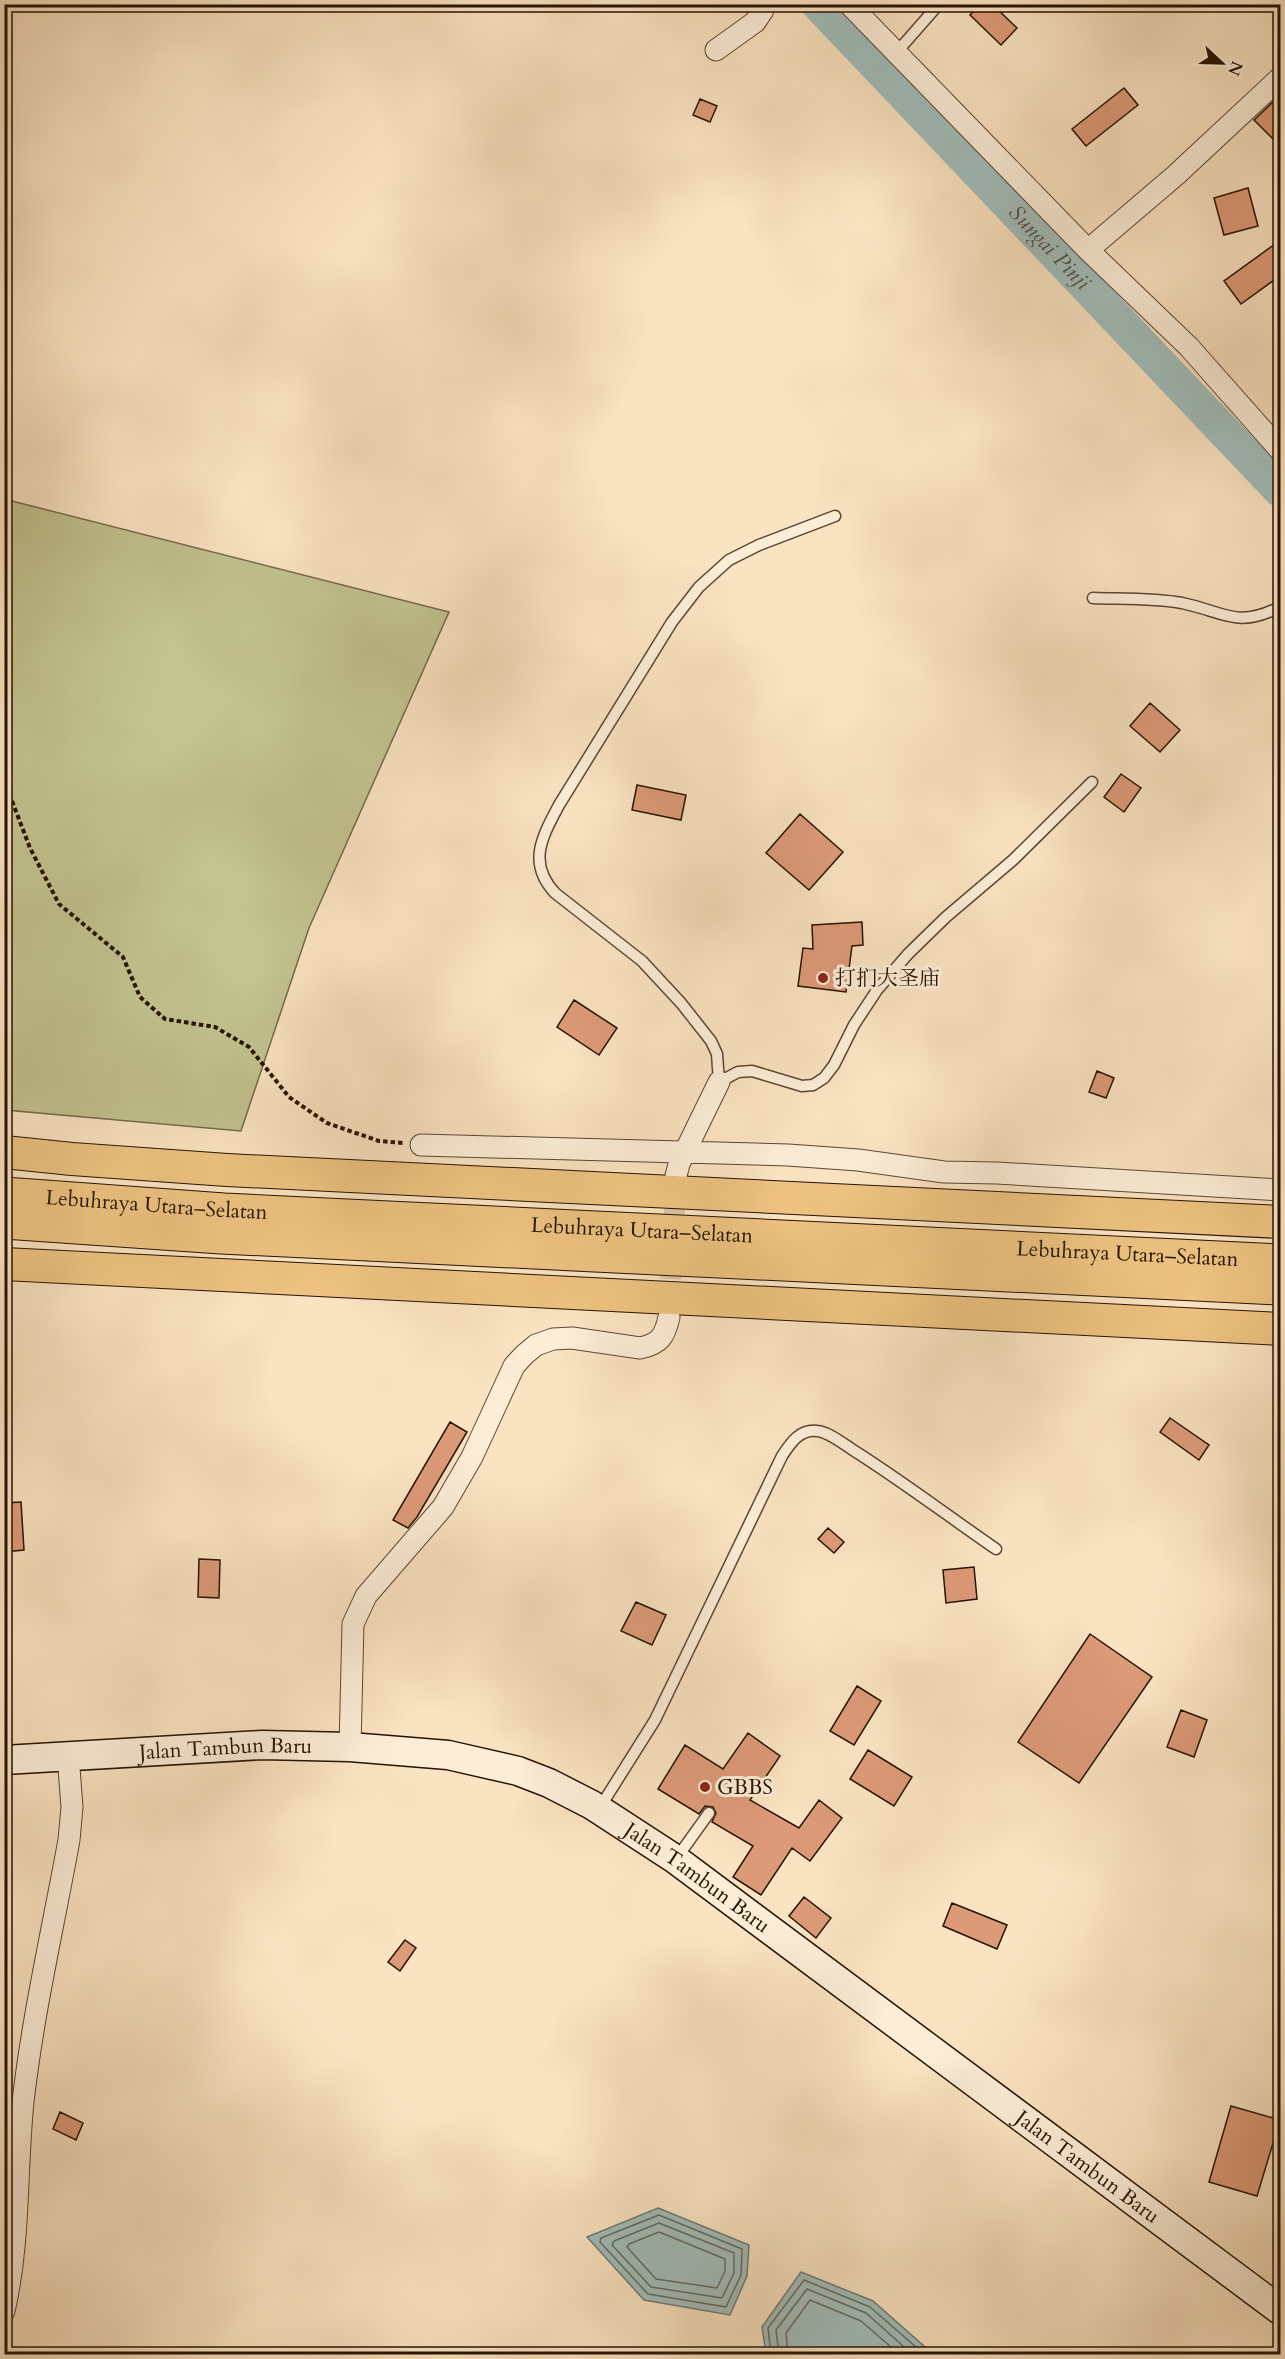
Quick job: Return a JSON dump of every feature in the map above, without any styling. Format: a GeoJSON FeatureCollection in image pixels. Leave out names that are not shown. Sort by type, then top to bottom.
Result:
{"type":"FeatureCollection","features":[{"type":"Feature","properties":{"kind":"highway","name":"Lebuhraya Utara–Selatan"},"geometry":{"type":"LineString","coordinates":[[4,1194],[224,1210],[1281,1262]]}},
{"type":"Feature","properties":{"kind":"highway","name":"Lebuhraya Utara–Selatan"},"geometry":{"type":"LineString","coordinates":[[4,1222],[220,1237],[1281,1288]]}},
{"type":"Feature","properties":{"kind":"main road"},"geometry":{"type":"LineString","coordinates":[[4,1152],[227,1170],[1281,1222]]}},
{"type":"Feature","properties":{"kind":"main road"},"geometry":{"type":"LineString","coordinates":[[4,1264],[1281,1329]]}},
{"type":"Feature","properties":{"kind":"main road","name":"Jalan Tambun Baru"},"geometry":{"type":"LineString","coordinates":[[4,1760],[262,1745],[350,1747],[448,1755],[518,1771],[549,1783],[599,1809],[675,1859],[1281,2310]]}},
{"type":"Feature","properties":{"kind":"street"},"geometry":{"type":"LineString","coordinates":[[716,50],[755,22],[763,10],[762,4]]}},
{"type":"Feature","properties":{"kind":"street"},"geometry":{"type":"LineString","coordinates":[[849,4],[1088,250],[1189,347],[1281,450]]}},
{"type":"Feature","properties":{"kind":"street"},"geometry":{"type":"LineString","coordinates":[[1088,250],[1176,175],[1281,78]]}},
{"type":"Feature","properties":{"kind":"street"},"geometry":{"type":"LineString","coordinates":[[676,1176],[684,1151],[719,1082]]}},
{"type":"Feature","properties":{"kind":"street"},"geometry":{"type":"LineString","coordinates":[[421,1145],[684,1151],[858,1160],[944,1172],[997,1173],[1281,1190]]}},
{"type":"Feature","properties":{"kind":"street"},"geometry":{"type":"LineString","coordinates":[[350,1747],[352,1633],[358,1609],[366,1596],[443,1507],[472,1457],[514,1366],[536,1345],[553,1339],[572,1338],[640,1348],[650,1346],[659,1342],[666,1331],[669,1317]]}},
{"type":"Feature","properties":{"kind":"street"},"geometry":{"type":"LineString","coordinates":[[4,2311],[12,2269],[23,2104],[29,2056],[69,1840],[72,1807],[68,1755]]}},
{"type":"Feature","properties":{"kind":"lane"},"geometry":{"type":"LineString","coordinates":[[896,53],[939,4]]}},
{"type":"Feature","properties":{"kind":"lane"},"geometry":{"type":"LineString","coordinates":[[835,516],[759,545],[729,560],[699,587],[672,622],[559,805],[546,829],[540,849],[539,867],[544,882],[642,961],[681,1003],[711,1041],[717,1054],[719,1082],[738,1072],[760,1073],[802,1086],[813,1085],[824,1078],[877,990],[908,954],[946,916],[1013,860],[1092,782]]}},
{"type":"Feature","properties":{"kind":"lane"},"geometry":{"type":"LineString","coordinates":[[1094,598],[1181,603],[1244,619],[1261,617],[1281,607]]}},
{"type":"Feature","properties":{"kind":"lane"},"geometry":{"type":"LineString","coordinates":[[599,1809],[655,1720],[782,1456],[803,1432],[817,1431],[833,1438],[885,1470],[996,1549]]}},
{"type":"Feature","properties":{"kind":"lane"},"geometry":{"type":"LineString","coordinates":[[675,1859],[709,1813]]}},
{"type":"Feature","properties":{"kind":"path"},"geometry":{"type":"LineString","coordinates":[[4,780],[30,849],[59,904],[123,957],[140,997],[165,1018],[215,1027],[249,1047],[290,1097],[327,1123],[379,1141],[421,1145]]}},
{"type":"Feature","properties":{"kind":"green space"},"geometry":{"type":"Polygon","coordinates":[[[4,499],[449,612],[309,928],[241,1131],[5,1110],[4,499]]]}},
{"type":"Feature","properties":{"kind":"water"},"geometry":{"type":"Polygon","coordinates":[[[658,2208],[749,2245],[747,2276],[730,2315],[644,2300],[587,2237],[658,2208]]]}},
{"type":"Feature","properties":{"kind":"water"},"geometry":{"type":"Polygon","coordinates":[[[801,2272],[873,2301],[933,2354],[766,2354],[762,2327],[801,2272]]]}},
{"type":"Feature","properties":{"kind":"building"},"geometry":{"type":"Polygon","coordinates":[[[980,4],[992,4],[1017,28],[1001,45],[970,15],[980,4]]]}},
{"type":"Feature","properties":{"kind":"building"},"geometry":{"type":"Polygon","coordinates":[[[1124,88],[1138,105],[1086,146],[1072,129],[1124,88]]]}},
{"type":"Feature","properties":{"kind":"building"},"geometry":{"type":"Polygon","coordinates":[[[700,99],[717,106],[710,122],[693,115],[700,99]]]}},
{"type":"Feature","properties":{"kind":"building"},"geometry":{"type":"Polygon","coordinates":[[[1274,101],[1281,108],[1281,147],[1254,120],[1274,101]]]}},
{"type":"Feature","properties":{"kind":"building"},"geometry":{"type":"Polygon","coordinates":[[[1248,188],[1258,226],[1224,235],[1214,198],[1248,188]]]}},
{"type":"Feature","properties":{"kind":"building"},"geometry":{"type":"Polygon","coordinates":[[[1275,244],[1281,251],[1281,275],[1241,304],[1224,281],[1275,244]]]}},
{"type":"Feature","properties":{"kind":"building"},"geometry":{"type":"Polygon","coordinates":[[[1150,703],[1180,730],[1160,752],[1130,726],[1150,703]]]}},
{"type":"Feature","properties":{"kind":"building"},"geometry":{"type":"Polygon","coordinates":[[[1121,774],[1141,788],[1124,812],[1104,797],[1121,774]]]}},
{"type":"Feature","properties":{"kind":"building"},"geometry":{"type":"Polygon","coordinates":[[[637,785],[686,795],[681,820],[632,810],[637,785]]]}},
{"type":"Feature","properties":{"kind":"building"},"geometry":{"type":"Polygon","coordinates":[[[800,814],[843,852],[809,890],[766,853],[800,814]]]}},
{"type":"Feature","properties":{"kind":"building"},"geometry":{"type":"Polygon","coordinates":[[[862,922],[863,945],[852,946],[846,992],[798,986],[803,948],[813,949],[812,925],[862,922]]]}},
{"type":"Feature","properties":{"kind":"building"},"geometry":{"type":"Polygon","coordinates":[[[574,1000],[617,1028],[599,1055],[557,1027],[574,1000]]]}},
{"type":"Feature","properties":{"kind":"building"},"geometry":{"type":"Polygon","coordinates":[[[1097,1071],[1114,1078],[1106,1098],[1089,1092],[1097,1071]]]}},
{"type":"Feature","properties":{"kind":"building"},"geometry":{"type":"Polygon","coordinates":[[[1170,1418],[1209,1445],[1199,1460],[1160,1432],[1170,1418]]]}},
{"type":"Feature","properties":{"kind":"building"},"geometry":{"type":"Polygon","coordinates":[[[450,1422],[467,1432],[417,1517],[408,1528],[393,1520],[450,1422]]]}},
{"type":"Feature","properties":{"kind":"building"},"geometry":{"type":"Polygon","coordinates":[[[21,1502],[24,1550],[4,1552],[4,1503],[21,1502]]]}},
{"type":"Feature","properties":{"kind":"building"},"geometry":{"type":"Polygon","coordinates":[[[828,1528],[844,1542],[834,1553],[818,1539],[828,1528]]]}},
{"type":"Feature","properties":{"kind":"building"},"geometry":{"type":"Polygon","coordinates":[[[199,1559],[220,1560],[219,1598],[198,1597],[199,1559]]]}},
{"type":"Feature","properties":{"kind":"building"},"geometry":{"type":"Polygon","coordinates":[[[974,1567],[977,1599],[946,1603],[943,1570],[974,1567]]]}},
{"type":"Feature","properties":{"kind":"building"},"geometry":{"type":"Polygon","coordinates":[[[636,1602],[666,1615],[652,1645],[621,1631],[636,1602]]]}},
{"type":"Feature","properties":{"kind":"building"},"geometry":{"type":"Polygon","coordinates":[[[1090,1634],[1152,1677],[1079,1783],[1018,1742],[1090,1634]]]}},
{"type":"Feature","properties":{"kind":"building"},"geometry":{"type":"Polygon","coordinates":[[[857,1686],[881,1701],[854,1745],[830,1731],[857,1686]]]}},
{"type":"Feature","properties":{"kind":"building"},"geometry":{"type":"Polygon","coordinates":[[[1181,1710],[1207,1720],[1194,1757],[1167,1747],[1181,1710]]]}},
{"type":"Feature","properties":{"kind":"building"},"geometry":{"type":"Polygon","coordinates":[[[748,1733],[780,1756],[750,1800],[799,1828],[819,1800],[842,1818],[810,1861],[792,1848],[761,1895],[733,1877],[753,1846],[712,1822],[716,1813],[713,1807],[705,1806],[699,1814],[658,1789],[685,1745],[723,1769],[748,1733]]]}},
{"type":"Feature","properties":{"kind":"building"},"geometry":{"type":"Polygon","coordinates":[[[868,1750],[912,1777],[894,1806],[850,1779],[868,1750]]]}},
{"type":"Feature","properties":{"kind":"building"},"geometry":{"type":"Polygon","coordinates":[[[804,1897],[831,1918],[816,1938],[789,1916],[804,1897]]]}},
{"type":"Feature","properties":{"kind":"building"},"geometry":{"type":"Polygon","coordinates":[[[952,1903],[1007,1925],[997,1949],[943,1926],[952,1903]]]}},
{"type":"Feature","properties":{"kind":"building"},"geometry":{"type":"Polygon","coordinates":[[[405,1940],[416,1948],[400,1971],[388,1962],[405,1940]]]}},
{"type":"Feature","properties":{"kind":"building"},"geometry":{"type":"Polygon","coordinates":[[[1231,2106],[1280,2120],[1257,2196],[1209,2182],[1231,2106]]]}},
{"type":"Feature","properties":{"kind":"building"},"geometry":{"type":"Polygon","coordinates":[[[60,2112],[83,2123],[76,2140],[53,2129],[60,2112]]]}},
{"type":"Feature","properties":{"kind":"waterway","name":"Sungai Pinji"},"geometry":{"type":"LineString","coordinates":[[818,4],[1280,490]]}},
{"type":"Feature","properties":{"kind":"tunnel"},"geometry":{"type":"LineString","coordinates":[[669,1310],[676,1180]]}},
{"type":"Feature","properties":{"kind":"place","name":"打扪大圣庙"},"geometry":{"type":"Point","coordinates":[823,978]}},
{"type":"Feature","properties":{"kind":"place","name":"GBBS"},"geometry":{"type":"Point","coordinates":[705,1787]}}]}
